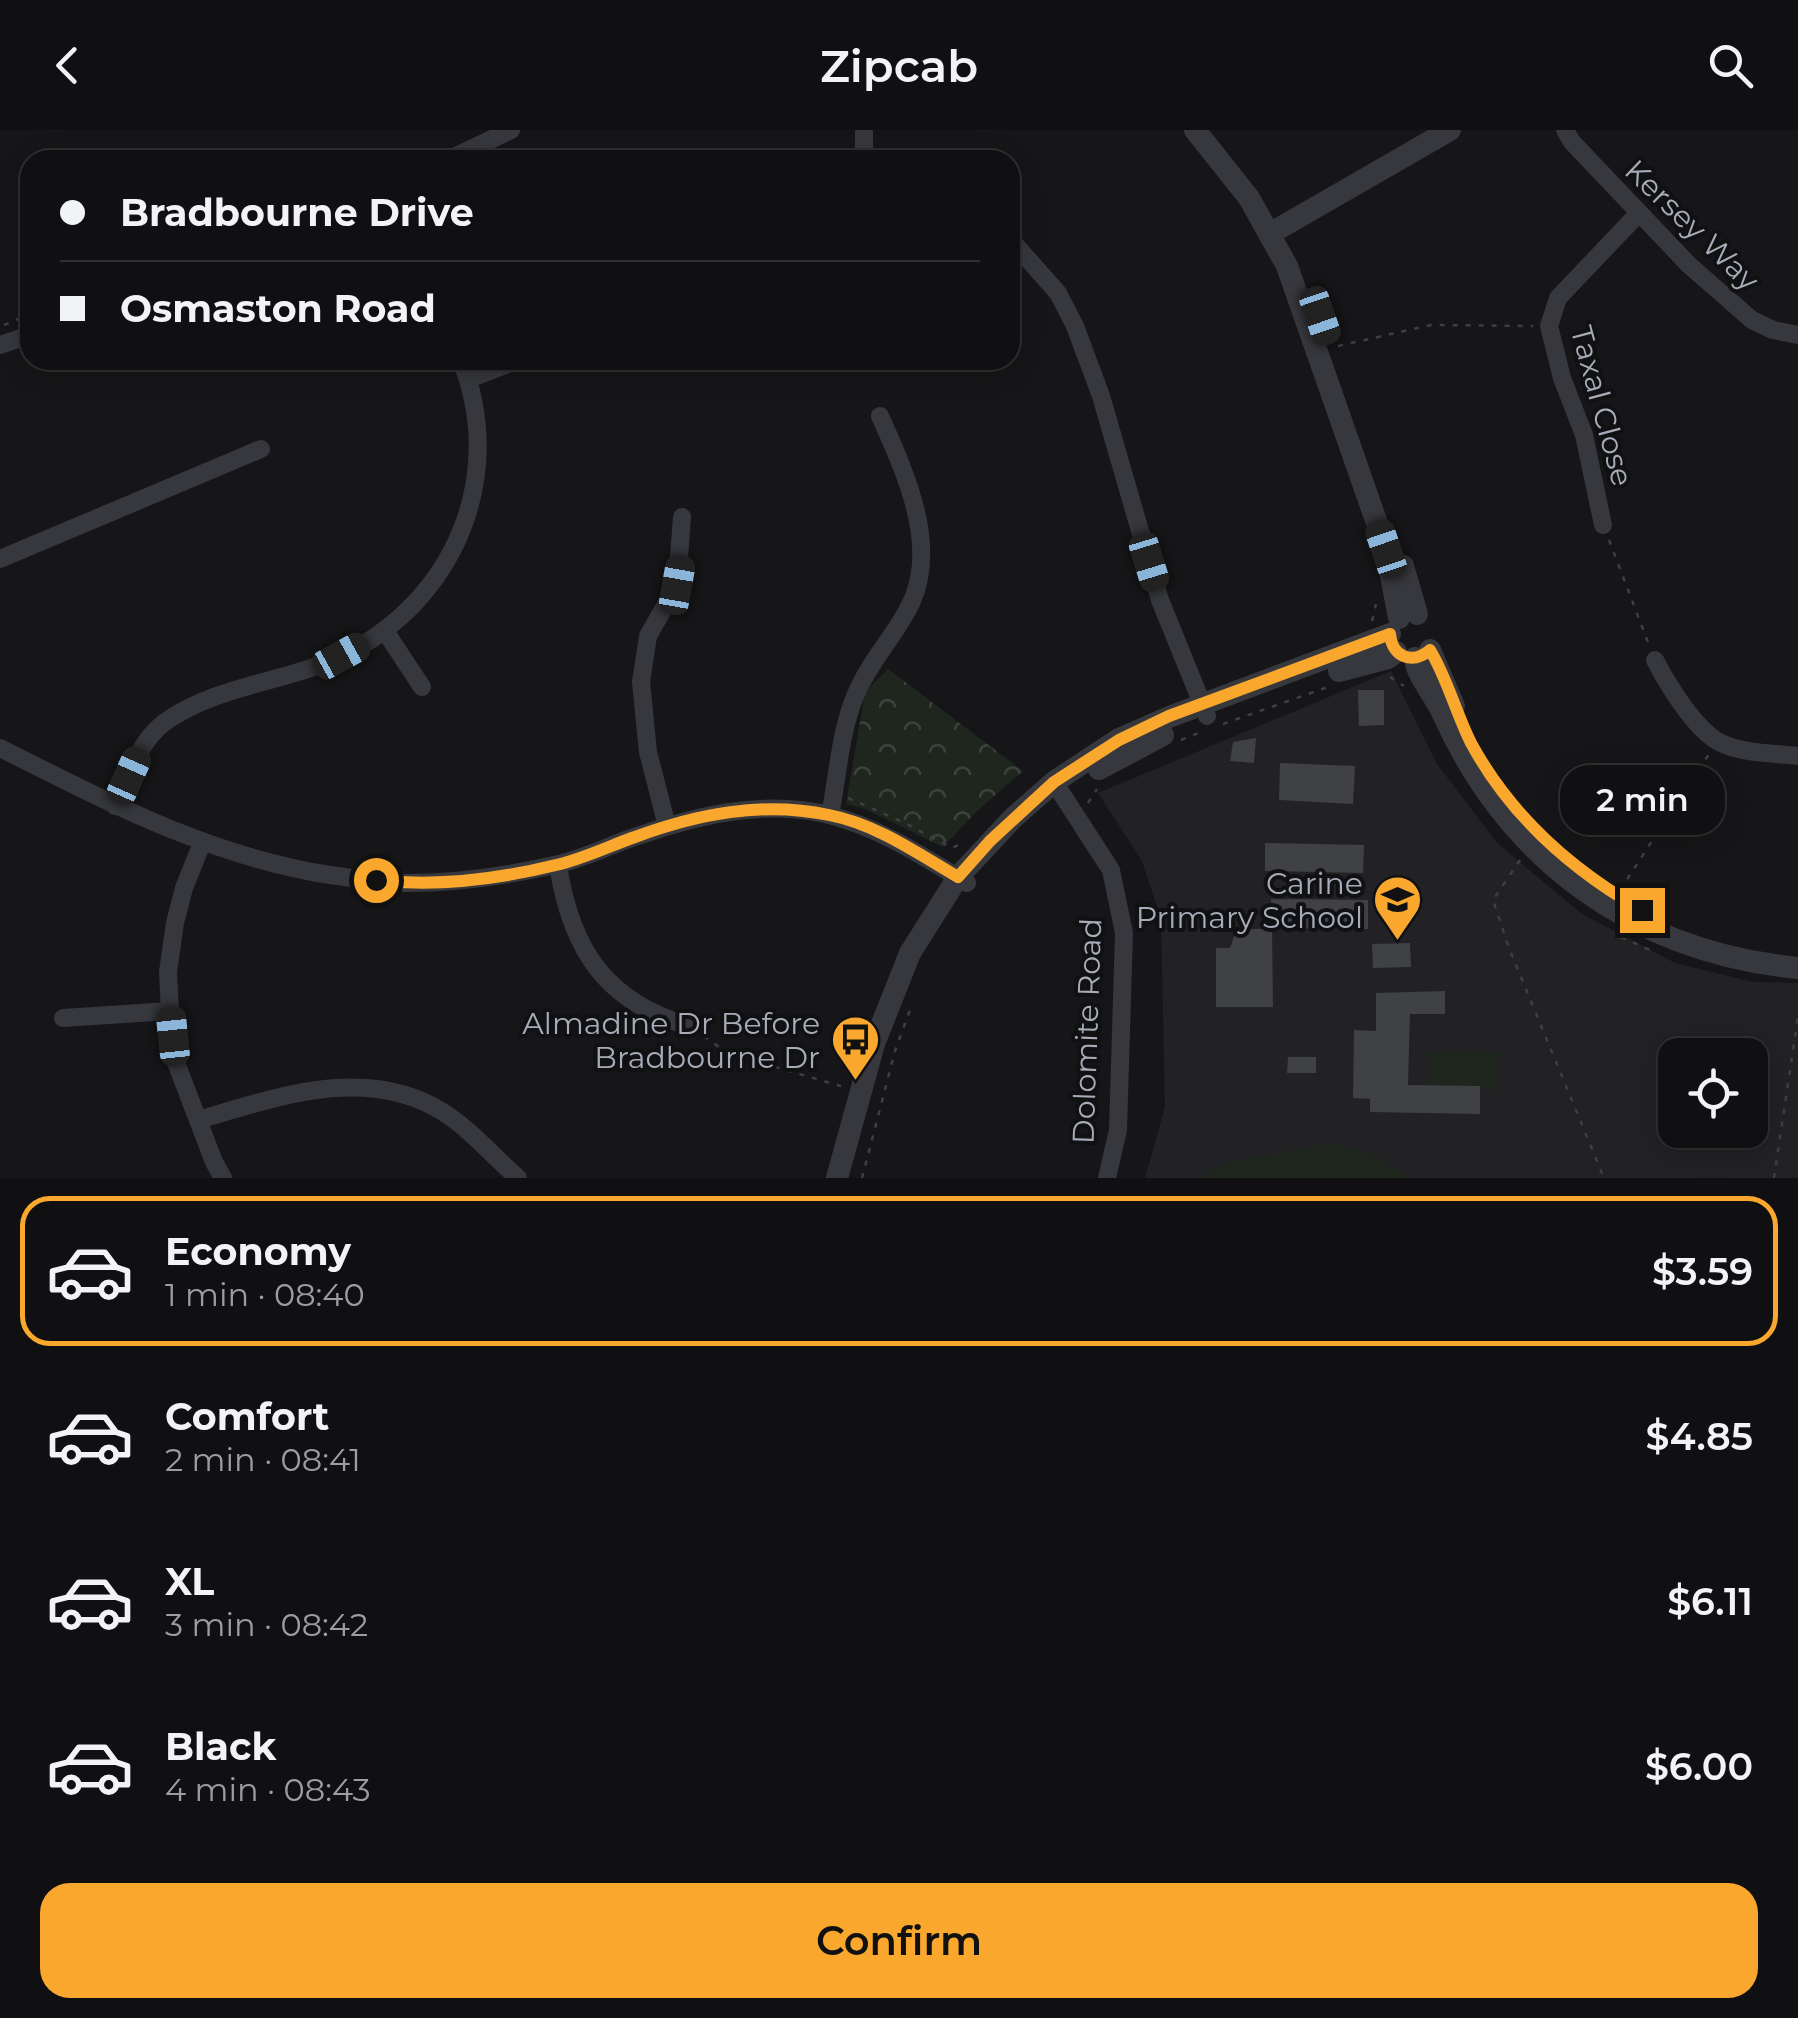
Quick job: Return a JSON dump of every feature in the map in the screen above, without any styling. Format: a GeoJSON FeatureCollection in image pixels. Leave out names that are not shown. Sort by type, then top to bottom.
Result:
{"type":"FeatureCollection","features":[{"type":"Feature","properties":{"kind":"street"},"geometry":{"type":"LineString","coordinates":[[469,150],[511,130]]}},
{"type":"Feature","properties":{"kind":"street"},"geometry":{"type":"LineString","coordinates":[[1195,130],[1274,225],[1386,549],[1416,670],[1433,692],[1474,776],[1517,832],[1565,877],[1621,915],[1685,944],[1738,959],[1798,968]]}},
{"type":"Feature","properties":{"kind":"street"},"geometry":{"type":"LineString","coordinates":[[1215,130],[1243,164],[1310,285],[1390,520],[1408,637],[1508,799],[1564,856],[1616,895],[1668,922],[1722,941],[1798,954]]}},
{"type":"Feature","properties":{"kind":"street","name":"Kersey Way"},"geometry":{"type":"LineString","coordinates":[[1565,130],[1638,214],[1689,265],[1752,320],[1798,335]]}},
{"type":"Feature","properties":{"kind":"street"},"geometry":{"type":"LineString","coordinates":[[1274,225],[1437,132]]}},
{"type":"Feature","properties":{"kind":"street","name":"Taxal Close"},"geometry":{"type":"LineString","coordinates":[[1603,525],[1584,435],[1562,378],[1549,326],[1558,298],[1638,214]]}},
{"type":"Feature","properties":{"kind":"street"},"geometry":{"type":"LineString","coordinates":[[1020,250],[1058,293],[1076,326],[1101,396],[1160,600],[1207,720]]}},
{"type":"Feature","properties":{"kind":"street"},"geometry":{"type":"LineString","coordinates":[[115,806],[143,745],[164,722],[200,703],[341,656],[385,631],[427,592],[461,536],[476,474],[478,413],[465,370]]}},
{"type":"Feature","properties":{"kind":"street"},"geometry":{"type":"LineString","coordinates":[[468,379],[492,370]]}},
{"type":"Feature","properties":{"kind":"street"},"geometry":{"type":"LineString","coordinates":[[830,815],[847,716],[862,681],[912,601],[921,571],[911,495],[880,416]]}},
{"type":"Feature","properties":{"kind":"street"},"geometry":{"type":"LineString","coordinates":[[0,559],[261,450]]}},
{"type":"Feature","properties":{"kind":"street"},"geometry":{"type":"LineString","coordinates":[[667,826],[648,752],[641,682],[648,636],[677,585],[682,517]]}},
{"type":"Feature","properties":{"kind":"street"},"geometry":{"type":"LineString","coordinates":[[385,631],[422,687]]}},
{"type":"Feature","properties":{"kind":"street"},"geometry":{"type":"LineString","coordinates":[[838,1178],[886,1009],[910,953],[990,841],[1064,796],[1119,740],[1207,720],[1408,637]]}},
{"type":"Feature","properties":{"kind":"street"},"geometry":{"type":"LineString","coordinates":[[1655,660],[1670,690],[1717,741],[1745,750],[1798,756]]}},
{"type":"Feature","properties":{"kind":"street"},"geometry":{"type":"LineString","coordinates":[[0,748],[115,806],[202,843],[298,870],[402,883],[484,878],[558,865],[667,826],[705,815],[746,810],[830,815],[887,835],[963,880]]}},
{"type":"Feature","properties":{"kind":"street","name":"Dolomite Road"},"geometry":{"type":"LineString","coordinates":[[1064,796],[1112,870],[1124,933],[1118,1130],[1107,1178]]}},
{"type":"Feature","properties":{"kind":"street"},"geometry":{"type":"LineString","coordinates":[[202,843],[175,923],[168,972],[170,1012],[175,1060],[214,1162],[224,1178]]}},
{"type":"Feature","properties":{"kind":"street"},"geometry":{"type":"LineString","coordinates":[[558,865],[572,927],[585,954],[642,1008],[692,1027]]}},
{"type":"Feature","properties":{"kind":"street"},"geometry":{"type":"LineString","coordinates":[[851,1178],[896,1020],[963,880]]}},
{"type":"Feature","properties":{"kind":"street"},"geometry":{"type":"LineString","coordinates":[[63,1018],[170,1012]]}},
{"type":"Feature","properties":{"kind":"street"},"geometry":{"type":"LineString","coordinates":[[198,1120],[269,1099],[328,1088],[368,1086],[408,1096],[444,1112],[518,1178]]}},
{"type":"Feature","properties":{"kind":"path"},"geometry":{"type":"LineString","coordinates":[[1331,347],[1432,325],[1549,326]]}},
{"type":"Feature","properties":{"kind":"path"},"geometry":{"type":"LineString","coordinates":[[1603,525],[1655,660]]}},
{"type":"Feature","properties":{"kind":"path"},"geometry":{"type":"LineString","coordinates":[[1180,741],[1207,720],[1332,686]]}},
{"type":"Feature","properties":{"kind":"path"},"geometry":{"type":"LineString","coordinates":[[1616,895],[1717,741]]}},
{"type":"Feature","properties":{"kind":"path"},"geometry":{"type":"LineString","coordinates":[[1064,796],[1084,810],[1105,781]]}},
{"type":"Feature","properties":{"kind":"path"},"geometry":{"type":"LineString","coordinates":[[1520,860],[1493,900],[1604,1178]]}},
{"type":"Feature","properties":{"kind":"path"},"geometry":{"type":"LineString","coordinates":[[862,1178],[895,1051],[913,1000]]}},
{"type":"Feature","properties":{"kind":"path"},"geometry":{"type":"LineString","coordinates":[[1774,1178],[1798,1017]]}},
{"type":"Feature","properties":{"kind":"path"},"geometry":{"type":"LineString","coordinates":[[692,1027],[727,1053],[861,1092]]}},
{"type":"Feature","properties":{"kind":"shaded area","name":"Carine Primary School"},"geometry":{"type":"Polygon","coordinates":[[[1391,671],[1437,764],[1498,844],[1582,914],[1675,963],[1753,982],[1798,983],[1798,1178],[1145,1178],[1165,1107],[1161,918],[1142,861],[1098,793],[1391,671]]]}},
{"type":"Feature","properties":{"kind":"green space"},"geometry":{"type":"Polygon","coordinates":[[[888,669],[1023,771],[943,847],[865,809],[846,804],[865,692],[888,669]]]}},
{"type":"Feature","properties":{"kind":"green space"},"geometry":{"type":"Polygon","coordinates":[[[1428,1051],[1499,1052],[1498,1089],[1427,1087],[1428,1051]]]}},
{"type":"Feature","properties":{"kind":"green space"},"geometry":{"type":"Polygon","coordinates":[[[1331,1143],[1371,1154],[1410,1178],[1201,1178],[1226,1163],[1331,1143]]]}},
{"type":"Feature","properties":{"kind":"building"},"geometry":{"type":"Polygon","coordinates":[[[1358,690],[1384,690],[1384,725],[1359,726],[1358,690]]]}},
{"type":"Feature","properties":{"kind":"building"},"geometry":{"type":"Polygon","coordinates":[[[1256,738],[1254,763],[1230,761],[1233,742],[1256,738]]]}},
{"type":"Feature","properties":{"kind":"building"},"geometry":{"type":"Polygon","coordinates":[[[1280,763],[1355,766],[1353,804],[1279,800],[1280,763]]]}},
{"type":"Feature","properties":{"kind":"building"},"geometry":{"type":"Polygon","coordinates":[[[1265,843],[1364,845],[1363,873],[1265,871],[1265,843]]]}},
{"type":"Feature","properties":{"kind":"building"},"geometry":{"type":"Polygon","coordinates":[[[1271,899],[1368,900],[1368,929],[1271,928],[1271,899]]]}},
{"type":"Feature","properties":{"kind":"building"},"geometry":{"type":"Polygon","coordinates":[[[1237,929],[1272,929],[1273,1007],[1216,1007],[1216,948],[1230,948],[1237,929]]]}},
{"type":"Feature","properties":{"kind":"building"},"geometry":{"type":"Polygon","coordinates":[[[1410,943],[1411,967],[1373,968],[1372,944],[1410,943]]]}},
{"type":"Feature","properties":{"kind":"building"},"geometry":{"type":"Polygon","coordinates":[[[1445,991],[1445,1014],[1410,1014],[1408,1085],[1480,1086],[1480,1114],[1370,1112],[1370,1099],[1353,1098],[1354,1030],[1376,1031],[1376,993],[1445,991]]]}},
{"type":"Feature","properties":{"kind":"building"},"geometry":{"type":"Polygon","coordinates":[[[1288,1057],[1316,1057],[1316,1073],[1287,1073],[1288,1057]]]}},
{"type":"Feature","properties":{"kind":"place","name":"Carine Primary School"},"geometry":{"type":"Point","coordinates":[1398,942]}},
{"type":"Feature","properties":{"kind":"place","name":"Almadine Dr Before Bradbourne Dr"},"geometry":{"type":"Point","coordinates":[855,1082]}},
{"type":"Feature","properties":{"kind":"route"},"geometry":{"type":"LineString","coordinates":[[376,880],[402,883],[484,878],[558,865],[705,815],[761,809],[830,815],[859,825],[887,835],[958,877],[1013,818],[1054,782],[1119,740],[1169,716],[1390,634],[1393,648],[1400,655],[1419,657],[1430,650],[1473,746],[1508,799],[1535,829],[1586,875],[1642,910]]}}]}
